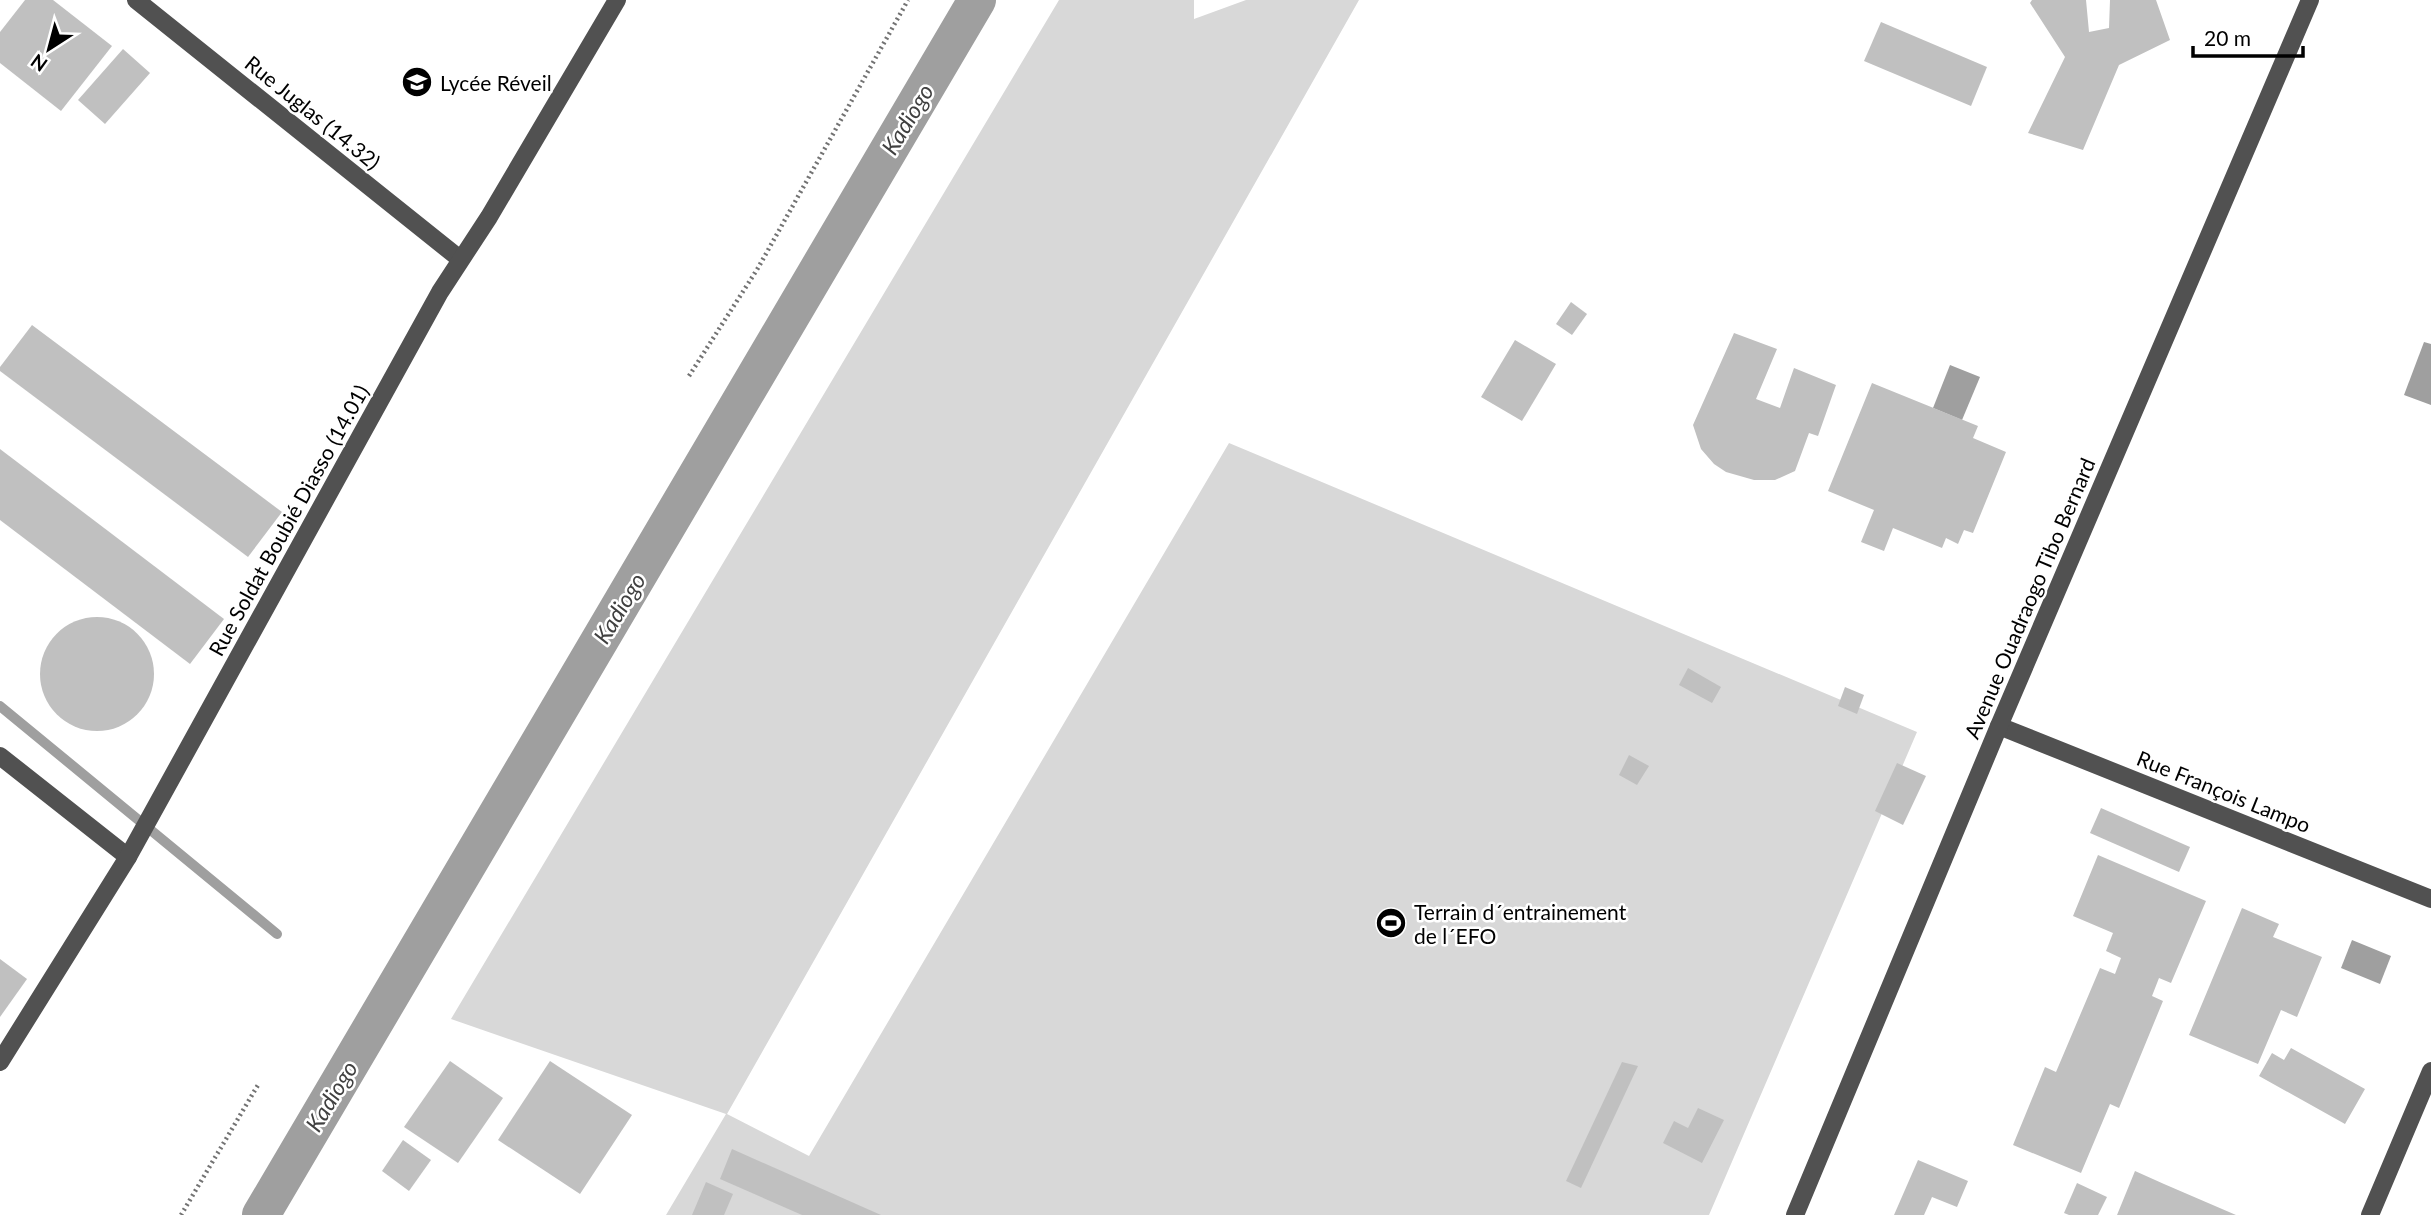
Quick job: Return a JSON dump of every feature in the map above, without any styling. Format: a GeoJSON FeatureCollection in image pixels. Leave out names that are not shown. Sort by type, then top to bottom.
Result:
{"type":"FeatureCollection","features":[{"type":"Feature","properties":{"kind":"street","name":"Rue Juglas (14.32)"},"geometry":{"type":"LineString","coordinates":[[136,0],[460,259]]}},
{"type":"Feature","properties":{"kind":"street","name":"Rue Soldat Boubié Diasso (14.01)"},"geometry":{"type":"LineString","coordinates":[[0,1062],[128,857],[460,259],[489,217],[617,0]]}},
{"type":"Feature","properties":{"kind":"street","name":"Avenue Ouadraogo Tibo Bernard"},"geometry":{"type":"LineString","coordinates":[[1795,1215],[1999,726],[2310,0]]}},
{"type":"Feature","properties":{"kind":"street","name":"Rue François Lampo"},"geometry":{"type":"LineString","coordinates":[[1999,726],[2431,899]]}},
{"type":"Feature","properties":{"kind":"street"},"geometry":{"type":"LineString","coordinates":[[0,756],[128,857]]}},
{"type":"Feature","properties":{"kind":"street"},"geometry":{"type":"LineString","coordinates":[[2370,1215],[2431,1071]]}},
{"type":"Feature","properties":{"kind":"path"},"geometry":{"type":"LineString","coordinates":[[689,376],[758,268],[908,0]]}},
{"type":"Feature","properties":{"kind":"path"},"geometry":{"type":"LineString","coordinates":[[181,1215],[258,1085]]}},
{"type":"Feature","properties":{"kind":"shaded area","name":"Terrain d´entrainement de l´EFO"},"geometry":{"type":"Polygon","coordinates":[[[1059,0],[1194,0],[1194,19],[1246,0],[1359,0],[727,1114],[809,1156],[1229,443],[1917,732],[1709,1215],[666,1215],[726,1114],[451,1019],[1059,0]]]}},
{"type":"Feature","properties":{"kind":"shaded area"},"geometry":{"type":"Polygon","coordinates":[[[2424,342],[2431,344],[2431,405],[2404,395],[2424,342]]]}},
{"type":"Feature","properties":{"kind":"shaded area"},"geometry":{"type":"Polygon","coordinates":[[[1950,365],[1980,377],[1962,420],[1933,408],[1950,365]]]}},
{"type":"Feature","properties":{"kind":"shaded area"},"geometry":{"type":"Polygon","coordinates":[[[2352,940],[2391,956],[2380,984],[2341,968],[2352,940]]]}},
{"type":"Feature","properties":{"kind":"building"},"geometry":{"type":"Polygon","coordinates":[[[25,0],[53,0],[112,46],[61,111],[0,63],[0,32],[25,0]]]}},
{"type":"Feature","properties":{"kind":"building"},"geometry":{"type":"Polygon","coordinates":[[[2032,0],[2086,0],[2089,32],[2109,28],[2110,0],[2156,0],[2170,40],[2119,65],[2083,150],[2028,133],[2065,57],[2030,3],[2032,0]]]}},
{"type":"Feature","properties":{"kind":"building"},"geometry":{"type":"Polygon","coordinates":[[[1881,22],[1987,67],[1971,106],[1864,61],[1881,22]]]}},
{"type":"Feature","properties":{"kind":"building"},"geometry":{"type":"Polygon","coordinates":[[[123,49],[150,73],[105,124],[78,100],[123,49]]]}},
{"type":"Feature","properties":{"kind":"building"},"geometry":{"type":"Polygon","coordinates":[[[1571,302],[1587,314],[1572,335],[1556,324],[1571,302]]]}},
{"type":"Feature","properties":{"kind":"building"},"geometry":{"type":"Polygon","coordinates":[[[32,325],[282,512],[248,557],[0,371],[0,367],[32,325]]]}},
{"type":"Feature","properties":{"kind":"building"},"geometry":{"type":"Polygon","coordinates":[[[1734,333],[1777,349],[1756,399],[1780,408],[1794,368],[1836,385],[1818,436],[1809,433],[1795,471],[1775,480],[1754,480],[1726,472],[1714,464],[1701,449],[1693,425],[1734,333]]]}},
{"type":"Feature","properties":{"kind":"building"},"geometry":{"type":"Polygon","coordinates":[[[1515,340],[1556,364],[1522,421],[1481,397],[1515,340]]]}},
{"type":"Feature","properties":{"kind":"building"},"geometry":{"type":"Polygon","coordinates":[[[1872,383],[1978,426],[1973,438],[2006,452],[1973,533],[1964,530],[1958,544],[1946,538],[1942,548],[1893,528],[1884,551],[1861,542],[1874,510],[1828,491],[1872,383]]]}},
{"type":"Feature","properties":{"kind":"building"},"geometry":{"type":"Polygon","coordinates":[[[0,449],[224,619],[190,664],[0,520],[0,449]]]}},
{"type":"Feature","properties":{"kind":"building"},"geometry":{"type":"Polygon","coordinates":[[[97,617],[119,621],[138,633],[150,652],[154,674],[150,696],[138,715],[119,727],[97,731],[75,727],[56,715],[44,696],[40,674],[44,652],[56,633],[75,621],[97,617]]]}},
{"type":"Feature","properties":{"kind":"building"},"geometry":{"type":"Polygon","coordinates":[[[1688,668],[1721,687],[1712,703],[1679,685],[1688,668]]]}},
{"type":"Feature","properties":{"kind":"building"},"geometry":{"type":"Polygon","coordinates":[[[1845,687],[1864,695],[1857,714],[1838,706],[1845,687]]]}},
{"type":"Feature","properties":{"kind":"building"},"geometry":{"type":"Polygon","coordinates":[[[1629,755],[1649,766],[1637,785],[1619,775],[1629,755]]]}},
{"type":"Feature","properties":{"kind":"building"},"geometry":{"type":"Polygon","coordinates":[[[1897,763],[1926,776],[1903,825],[1875,811],[1897,763]]]}},
{"type":"Feature","properties":{"kind":"building"},"geometry":{"type":"Polygon","coordinates":[[[2101,808],[2190,847],[2179,872],[2090,833],[2101,808]]]}},
{"type":"Feature","properties":{"kind":"building"},"geometry":{"type":"Polygon","coordinates":[[[2098,855],[2206,901],[2171,983],[2159,978],[2152,996],[2163,1001],[2119,1108],[2110,1104],[2081,1173],[2013,1145],[2045,1067],[2056,1072],[2100,968],[2115,974],[2121,958],[2106,951],[2113,933],[2073,916],[2098,855]]]}},
{"type":"Feature","properties":{"kind":"building"},"geometry":{"type":"Polygon","coordinates":[[[2242,908],[2279,924],[2273,937],[2322,957],[2297,1017],[2281,1010],[2258,1064],[2189,1035],[2242,908]]]}},
{"type":"Feature","properties":{"kind":"building"},"geometry":{"type":"Polygon","coordinates":[[[0,959],[27,979],[0,1017],[0,959]]]}},
{"type":"Feature","properties":{"kind":"building"},"geometry":{"type":"Polygon","coordinates":[[[2291,1048],[2365,1089],[2345,1124],[2259,1076],[2272,1053],[2284,1060],[2291,1048]]]}},
{"type":"Feature","properties":{"kind":"building"},"geometry":{"type":"Polygon","coordinates":[[[450,1061],[503,1098],[458,1163],[404,1127],[450,1061]]]}},
{"type":"Feature","properties":{"kind":"building"},"geometry":{"type":"Polygon","coordinates":[[[550,1061],[632,1115],[580,1194],[498,1140],[550,1061]]]}},
{"type":"Feature","properties":{"kind":"building"},"geometry":{"type":"Polygon","coordinates":[[[1622,1062],[1638,1066],[1581,1188],[1566,1181],[1622,1062]]]}},
{"type":"Feature","properties":{"kind":"building"},"geometry":{"type":"Polygon","coordinates":[[[1698,1108],[1724,1120],[1702,1163],[1663,1143],[1674,1121],[1688,1128],[1698,1108]]]}},
{"type":"Feature","properties":{"kind":"building"},"geometry":{"type":"Polygon","coordinates":[[[403,1140],[431,1160],[409,1191],[382,1171],[403,1140]]]}},
{"type":"Feature","properties":{"kind":"building"},"geometry":{"type":"Polygon","coordinates":[[[732,1149],[881,1215],[802,1215],[720,1179],[732,1149]]]}},
{"type":"Feature","properties":{"kind":"building"},"geometry":{"type":"Polygon","coordinates":[[[1918,1160],[1968,1181],[1957,1207],[1932,1197],[1924,1215],[1894,1215],[1918,1160]]]}},
{"type":"Feature","properties":{"kind":"building"},"geometry":{"type":"Polygon","coordinates":[[[2135,1171],[2164,1184],[2236,1215],[2117,1215],[2135,1171]]]}},
{"type":"Feature","properties":{"kind":"building"},"geometry":{"type":"Polygon","coordinates":[[[706,1182],[733,1194],[724,1215],[692,1215],[706,1182]]]}},
{"type":"Feature","properties":{"kind":"building"},"geometry":{"type":"Polygon","coordinates":[[[2077,1183],[2107,1197],[2098,1215],[2064,1213],[2077,1183]]]}},
{"type":"Feature","properties":{"kind":"waterway","name":"Kadiogo"},"geometry":{"type":"LineString","coordinates":[[261,1215],[977,0]]}},
{"type":"Feature","properties":{"kind":"waterway"},"geometry":{"type":"LineString","coordinates":[[0,706],[277,934]]}},
{"type":"Feature","properties":{"kind":"place","name":"Lycée Réveil"},"geometry":{"type":"Point","coordinates":[417,82]}},
{"type":"Feature","properties":{"kind":"place","name":"Terrain d´entrainement de l´EFO"},"geometry":{"type":"Point","coordinates":[1391,923]}}]}
